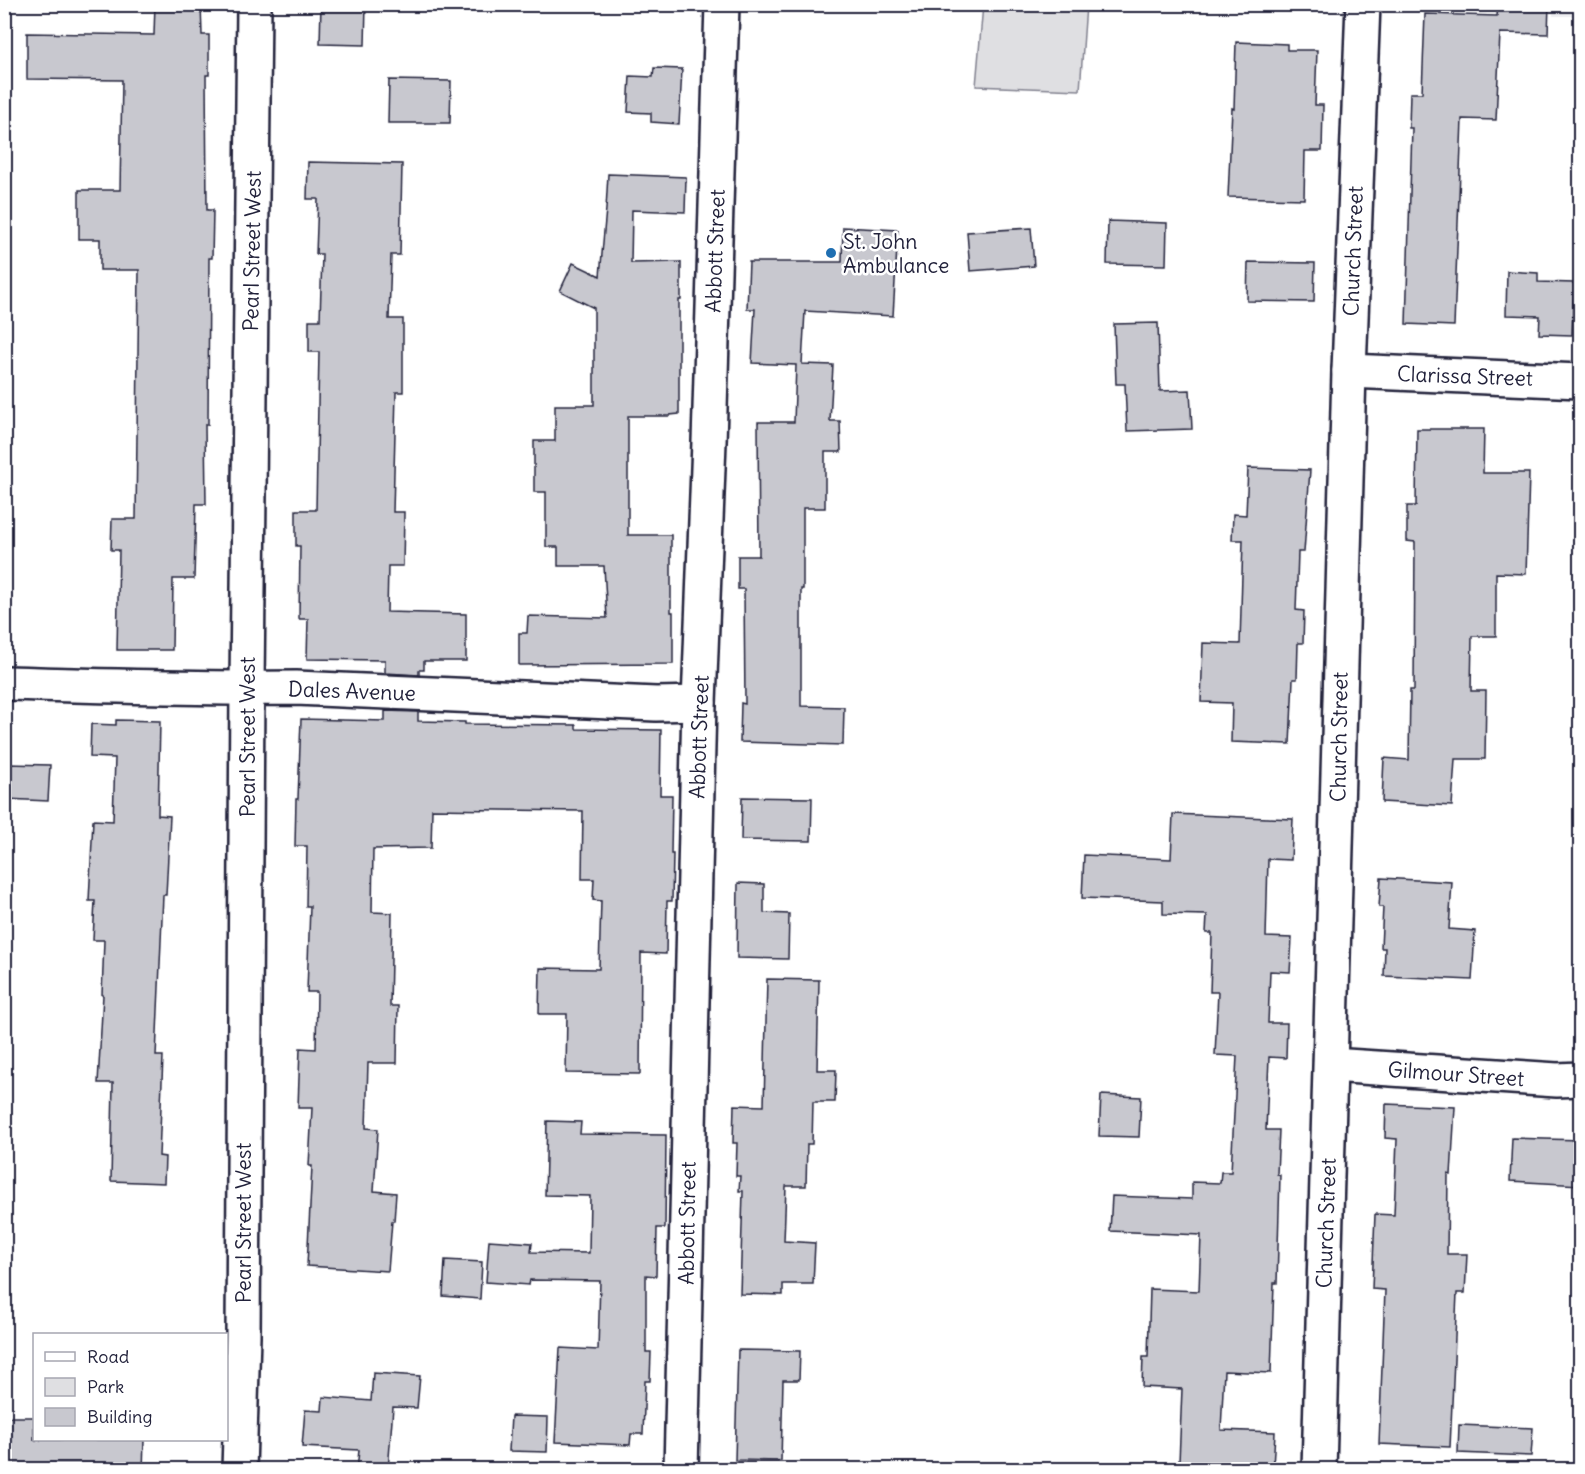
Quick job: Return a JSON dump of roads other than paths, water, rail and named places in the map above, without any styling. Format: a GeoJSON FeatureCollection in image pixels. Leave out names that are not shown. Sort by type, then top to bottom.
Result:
{"type":"FeatureCollection","features":[{"type":"Feature","properties":{"kind":"street","name":"Pearl Street West"},"geometry":{"type":"LineString","coordinates":[[239,1470],[243,1324],[254,4]]}},
{"type":"Feature","properties":{"kind":"street","name":"Abbott Street"},"geometry":{"type":"LineString","coordinates":[[681,1470],[699,703],[710,442],[722,4]]}},
{"type":"Feature","properties":{"kind":"street","name":"Church Street"},"geometry":{"type":"LineString","coordinates":[[1319,1470],[1348,371],[1363,4]]}},
{"type":"Feature","properties":{"kind":"street","name":"Clarissa Street"},"geometry":{"type":"LineString","coordinates":[[1348,371],[1581,381]]}},
{"type":"Feature","properties":{"kind":"street","name":"Dales Avenue"},"geometry":{"type":"LineString","coordinates":[[4,682],[189,688],[247,687],[656,704],[699,703]]}},
{"type":"Feature","properties":{"kind":"street","name":"Gilmour Street"},"geometry":{"type":"LineString","coordinates":[[1331,1065],[1557,1080],[1581,1078]]}},
{"type":"Feature","properties":{"kind":"place","name":"St. John Ambulance"},"geometry":{"type":"Point","coordinates":[831,253]}}]}
